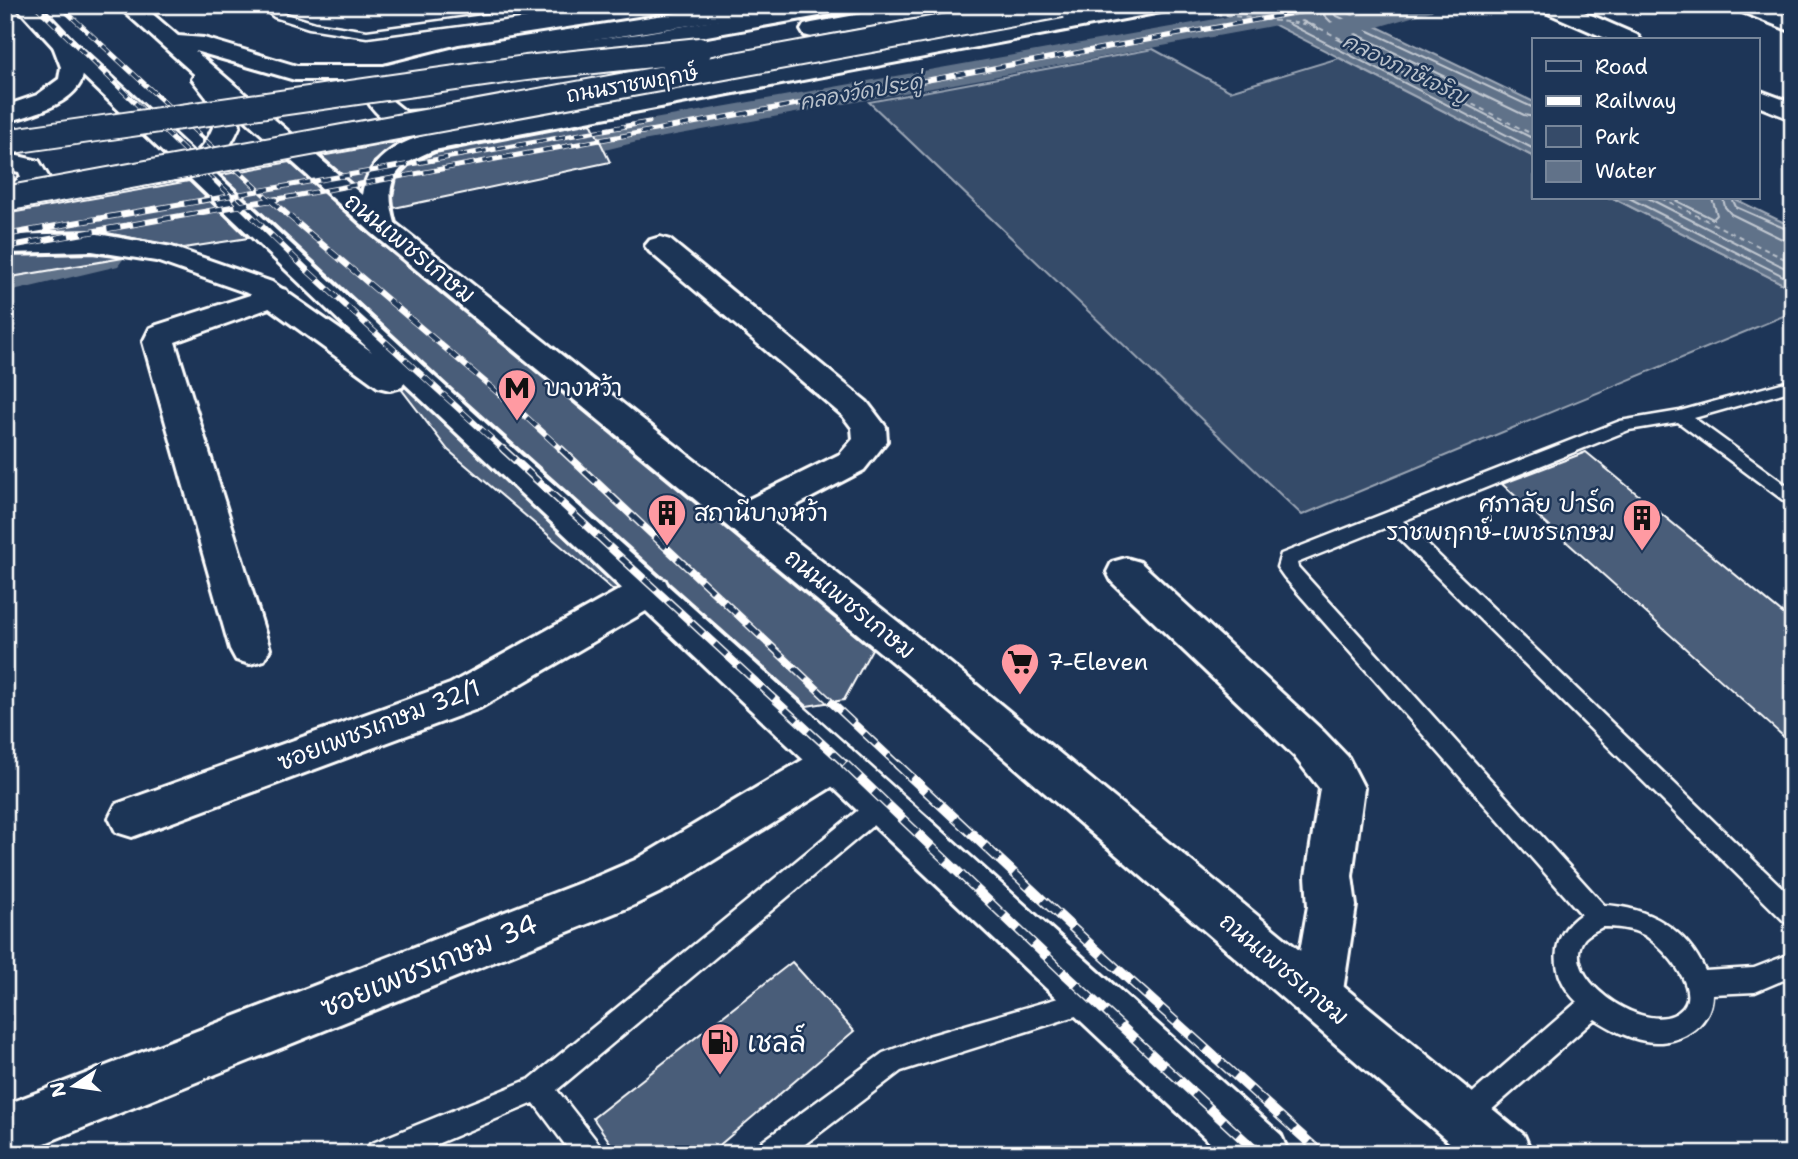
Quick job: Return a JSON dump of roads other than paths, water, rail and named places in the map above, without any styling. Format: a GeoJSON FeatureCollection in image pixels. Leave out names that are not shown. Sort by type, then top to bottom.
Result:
{"type":"FeatureCollection","features":[{"type":"Feature","properties":{"kind":"main road"},"geometry":{"type":"LineString","coordinates":[[26,5],[142,119],[553,504],[651,590],[1262,1154]]}},
{"type":"Feature","properties":{"kind":"main road"},"geometry":{"type":"LineString","coordinates":[[387,72],[459,54],[732,8],[773,5]]}},
{"type":"Feature","properties":{"kind":"main road"},"geometry":{"type":"LineString","coordinates":[[173,43],[204,45],[295,72],[347,75],[439,67],[639,41],[842,5]]}},
{"type":"Feature","properties":{"kind":"main road","name":"ถนนราชพฤกษ์"},"geometry":{"type":"LineString","coordinates":[[5,176],[948,5]]}},
{"type":"Feature","properties":{"kind":"main road"},"geometry":{"type":"LineString","coordinates":[[439,67],[411,74],[384,90],[379,100],[383,110],[392,116],[409,120],[428,120],[504,100],[1035,5]]}},
{"type":"Feature","properties":{"kind":"main road","name":"ถนนราชพฤกษ์"},"geometry":{"type":"LineString","coordinates":[[5,200],[1062,5]]}},
{"type":"Feature","properties":{"kind":"main road"},"geometry":{"type":"LineString","coordinates":[[406,151],[427,143],[662,101],[1161,5]]}},
{"type":"Feature","properties":{"kind":"main road"},"geometry":{"type":"LineString","coordinates":[[1549,5],[1624,38]]}},
{"type":"Feature","properties":{"kind":"main road"},"geometry":{"type":"LineString","coordinates":[[1745,5],[1793,24]]}},
{"type":"Feature","properties":{"kind":"main road","name":"ถนนเพชรเกษม"},"geometry":{"type":"LineString","coordinates":[[132,9],[382,227],[935,674],[1505,1154]]}},
{"type":"Feature","properties":{"kind":"main road"},"geometry":{"type":"LineString","coordinates":[[5,208],[196,168],[214,152],[226,129],[225,110],[219,96],[173,43]]}},
{"type":"Feature","properties":{"kind":"main road"},"geometry":{"type":"LineString","coordinates":[[5,114],[33,106],[56,94],[71,81],[74,71],[65,46]]}},
{"type":"Feature","properties":{"kind":"main road"},"geometry":{"type":"LineString","coordinates":[[5,142],[110,129],[447,77],[704,49]]}},
{"type":"Feature","properties":{"kind":"main road"},"geometry":{"type":"LineString","coordinates":[[1759,97],[1793,112]]}},
{"type":"Feature","properties":{"kind":"main road"},"geometry":{"type":"LineString","coordinates":[[382,227],[374,192],[388,164],[433,130],[471,108]]}},
{"type":"Feature","properties":{"kind":"main road"},"geometry":{"type":"LineString","coordinates":[[5,135],[63,123],[142,119],[184,121],[226,129],[301,156]]}},
{"type":"Feature","properties":{"kind":"main road"},"geometry":{"type":"LineString","coordinates":[[5,161],[30,167],[35,178],[21,192],[5,200]]}},
{"type":"Feature","properties":{"kind":"main road"},"geometry":{"type":"LineString","coordinates":[[5,244],[92,242],[162,253],[261,288],[421,402],[553,504]]}},
{"type":"Feature","properties":{"kind":"main road"},"geometry":{"type":"LineString","coordinates":[[660,246],[855,409],[869,427],[870,441],[852,462],[744,517]]}},
{"type":"Feature","properties":{"kind":"main road"},"geometry":{"type":"LineString","coordinates":[[250,649],[159,342],[161,335],[168,332],[275,296]]}},
{"type":"Feature","properties":{"kind":"main road"},"geometry":{"type":"LineString","coordinates":[[1126,572],[1309,744],[1332,770],[1342,788],[1329,876],[1332,906],[1317,997]]}},
{"type":"Feature","properties":{"kind":"main road","name":"ซอยเพชรเกษม 32/1"},"geometry":{"type":"LineString","coordinates":[[132,818],[465,696],[651,590]]}},
{"type":"Feature","properties":{"kind":"main road","name":"ซอยเพชรเกษม 34"},"geometry":{"type":"LineString","coordinates":[[5,1132],[615,891],[652,874],[835,762]]}},
{"type":"Feature","properties":{"kind":"lane"},"geometry":{"type":"LineString","coordinates":[[132,9],[166,5]]}},
{"type":"Feature","properties":{"kind":"lane"},"geometry":{"type":"LineString","coordinates":[[264,5],[278,15],[313,26],[367,34],[584,5]]}},
{"type":"Feature","properties":{"kind":"lane"},"geometry":{"type":"LineString","coordinates":[[1598,916],[1287,567],[1288,559],[1626,425],[1681,416],[1793,385]]}},
{"type":"Feature","properties":{"kind":"lane"},"geometry":{"type":"LineString","coordinates":[[1681,416],[1793,499]]}},
{"type":"Feature","properties":{"kind":"lane"},"geometry":{"type":"LineString","coordinates":[[1389,518],[1793,914]]}},
{"type":"Feature","properties":{"kind":"lane"},"geometry":{"type":"LineString","coordinates":[[380,1154],[539,1088],[881,805]]}},
{"type":"Feature","properties":{"kind":"lane"},"geometry":{"type":"LineString","coordinates":[[1598,916],[1617,916],[1639,921],[1659,931],[1677,946],[1690,963],[1699,983],[1699,1002],[1693,1017],[1679,1027],[1660,1031],[1637,1028],[1614,1019],[1594,1004],[1578,986],[1569,967],[1568,949],[1572,934],[1582,923],[1598,916]]}},
{"type":"Feature","properties":{"kind":"lane"},"geometry":{"type":"LineString","coordinates":[[1699,983],[1755,980],[1793,964]]}},
{"type":"Feature","properties":{"kind":"lane"},"geometry":{"type":"LineString","coordinates":[[769,1154],[892,1062],[928,1048],[1094,1000]]}},
{"type":"Feature","properties":{"kind":"lane"},"geometry":{"type":"LineString","coordinates":[[1462,1118],[1594,1004]]}},
{"type":"Feature","properties":{"kind":"lane"},"geometry":{"type":"LineString","coordinates":[[539,1088],[589,1154]]}},
{"type":"Feature","properties":{"kind":"water","name":"คลองภาษีเจริญ"},"geometry":{"type":"Polygon","coordinates":[[[1236,5],[1332,5],[1532,101],[1532,156],[1236,5]]]}},
{"type":"Feature","properties":{"kind":"water"},"geometry":{"type":"Polygon","coordinates":[[[1617,200],[1737,200],[1793,227],[1793,289],[1617,200]]]}},
{"type":"Feature","properties":{"kind":"waterway","name":"คลองภาษีเจริญ"},"geometry":{"type":"LineString","coordinates":[[1333,31],[1422,5]]}},
{"type":"Feature","properties":{"kind":"waterway","name":"คลองวัดประดู่"},"geometry":{"type":"LineString","coordinates":[[536,157],[637,132],[1294,14]]}},
{"type":"Feature","properties":{"kind":"waterway","name":"คลองวัดประดู่"},"geometry":{"type":"LineString","coordinates":[[5,282],[105,258]]}},
{"type":"Feature","properties":{"kind":"railway"},"geometry":{"type":"LineString","coordinates":[[35,5],[231,196]]}},
{"type":"Feature","properties":{"kind":"railway"},"geometry":{"type":"LineString","coordinates":[[59,5],[260,191]]}},
{"type":"Feature","properties":{"kind":"railway"},"geometry":{"type":"LineString","coordinates":[[271,200],[1338,5]]}},
{"type":"Feature","properties":{"kind":"railway"},"geometry":{"type":"LineString","coordinates":[[260,191],[649,122]]}},
{"type":"Feature","properties":{"kind":"railway"},"geometry":{"type":"LineString","coordinates":[[231,196],[260,191]]}},
{"type":"Feature","properties":{"kind":"railway"},"geometry":{"type":"LineString","coordinates":[[260,191],[270,200]]}},
{"type":"Feature","properties":{"kind":"railway"},"geometry":{"type":"LineString","coordinates":[[201,201],[231,196]]}},
{"type":"Feature","properties":{"kind":"railway"},"geometry":{"type":"LineString","coordinates":[[231,196],[236,201]]}},
{"type":"Feature","properties":{"kind":"railway"},"geometry":{"type":"LineString","coordinates":[[5,235],[211,199]]}},
{"type":"Feature","properties":{"kind":"railway"},"geometry":{"type":"LineString","coordinates":[[234,199],[241,205]]}},
{"type":"Feature","properties":{"kind":"railway"},"geometry":{"type":"LineString","coordinates":[[270,200],[277,199]]}},
{"type":"Feature","properties":{"kind":"railway"},"geometry":{"type":"LineString","coordinates":[[241,205],[270,200]]}},
{"type":"Feature","properties":{"kind":"railway"},"geometry":{"type":"LineString","coordinates":[[271,200],[563,451]]}},
{"type":"Feature","properties":{"kind":"railway"},"geometry":{"type":"LineString","coordinates":[[5,247],[241,205]]}},
{"type":"Feature","properties":{"kind":"railway"},"geometry":{"type":"LineString","coordinates":[[241,205],[308,271],[505,451]]}},
{"type":"Feature","properties":{"kind":"railway"},"geometry":{"type":"LineString","coordinates":[[503,449],[847,766]]}},
{"type":"Feature","properties":{"kind":"railway"},"geometry":{"type":"LineString","coordinates":[[561,449],[899,766]]}},
{"type":"Feature","properties":{"kind":"railway"},"geometry":{"type":"LineString","coordinates":[[845,764],[1259,1154]]}},
{"type":"Feature","properties":{"kind":"railway"},"geometry":{"type":"LineString","coordinates":[[897,764],[1092,946],[1322,1154]]}},
{"type":"Feature","properties":{"kind":"place","name":"บางหว้า"},"geometry":{"type":"Point","coordinates":[517,422]}},
{"type":"Feature","properties":{"kind":"place","name":"สถานีบางหว้า"},"geometry":{"type":"Point","coordinates":[667,547]}},
{"type":"Feature","properties":{"kind":"place","name":"ศุภาลัย ปาร์ค ราชพฤกษ์-เพชรเกษม"},"geometry":{"type":"Point","coordinates":[1642,552]}},
{"type":"Feature","properties":{"kind":"place","name":"7-Eleven"},"geometry":{"type":"Point","coordinates":[1020,696]}},
{"type":"Feature","properties":{"kind":"place","name":"เชลล์"},"geometry":{"type":"Point","coordinates":[720,1076]}}]}
